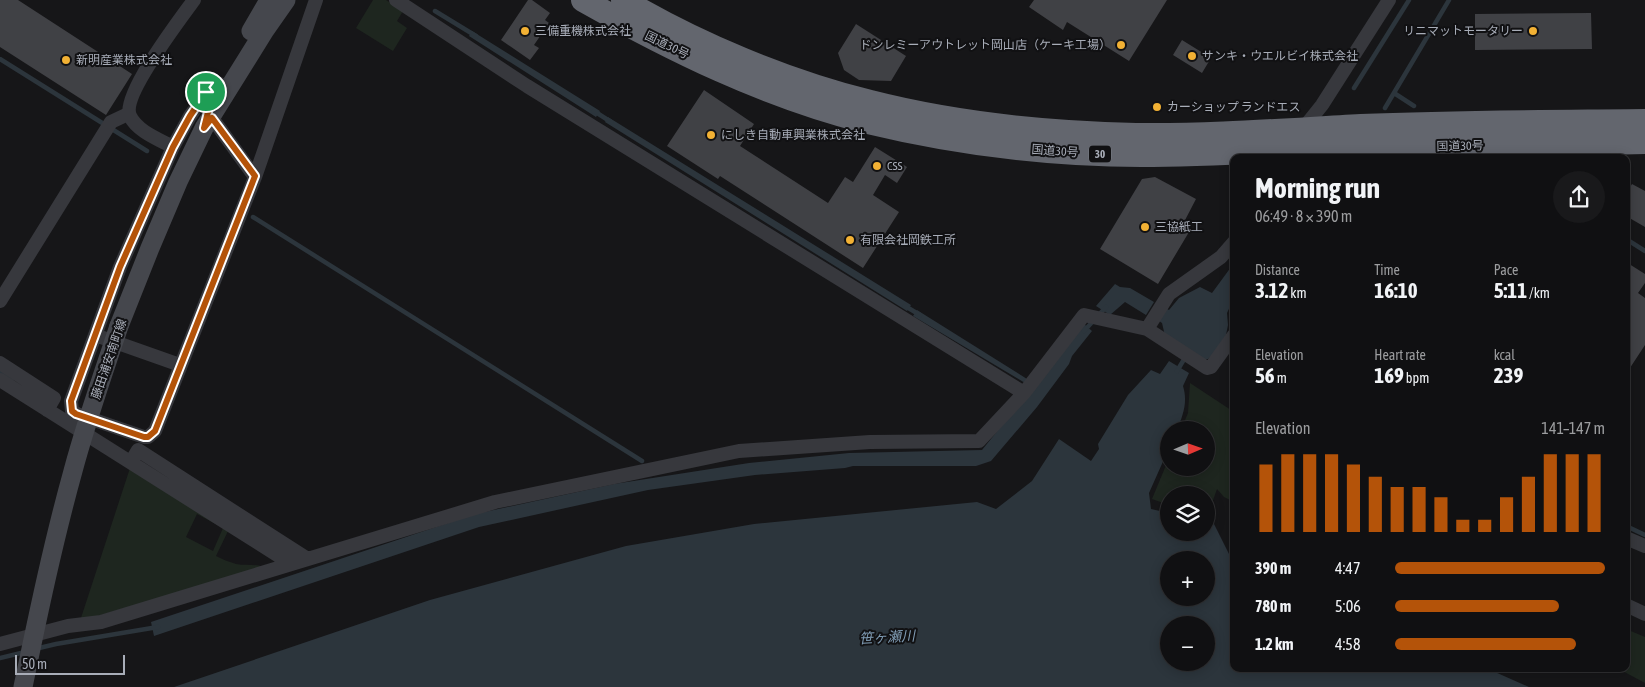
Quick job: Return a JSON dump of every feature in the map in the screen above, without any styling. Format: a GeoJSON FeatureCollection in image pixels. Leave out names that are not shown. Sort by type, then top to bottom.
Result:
{"type":"FeatureCollection","features":[{"type":"Feature","properties":{"kind":"highway","name":"国道30号"},"geometry":{"type":"LineString","coordinates":[[583,0],[667,46],[720,70],[822,108],[863,120],[970,142],[1036,150],[1140,155],[1230,154]]}},
{"type":"Feature","properties":{"kind":"highway","name":"国道30号"},"geometry":{"type":"LineString","coordinates":[[623,0],[676,29],[730,54],[793,78],[870,102],[973,122],[1076,132],[1120,134],[1245,133],[1316,141],[1645,142]]}},
{"type":"Feature","properties":{"kind":"highway","name":"国道30号"},"geometry":{"type":"LineString","coordinates":[[1284,154],[1316,141],[1372,126],[1645,121]]}},
{"type":"Feature","properties":{"kind":"street"},"geometry":{"type":"LineString","coordinates":[[173,147],[145,132],[135,124],[128,114],[130,101],[151,61],[194,0]]}},
{"type":"Feature","properties":{"kind":"street","name":"藤田浦安南町線"},"geometry":{"type":"LineString","coordinates":[[208,123],[209,108],[220,84],[269,0]]}},
{"type":"Feature","properties":{"kind":"street","name":"藤田浦安南町線"},"geometry":{"type":"LineString","coordinates":[[22,687],[47,570],[73,470],[120,326],[150,248],[208,123],[265,30],[286,0]]}},
{"type":"Feature","properties":{"kind":"street"},"geometry":{"type":"LineString","coordinates":[[220,84],[206,92],[173,147],[120,267],[71,401],[72,411],[76,414],[137,435],[148,437],[155,431],[255,176],[316,0]]}},
{"type":"Feature","properties":{"kind":"street"},"geometry":{"type":"LineString","coordinates":[[396,0],[527,86],[1028,388]]}},
{"type":"Feature","properties":{"kind":"street"},"geometry":{"type":"LineString","coordinates":[[1316,141],[1322,105],[1389,0]]}},
{"type":"Feature","properties":{"kind":"street"},"geometry":{"type":"LineString","coordinates":[[0,301],[109,126],[128,114]]}},
{"type":"Feature","properties":{"kind":"street"},"geometry":{"type":"LineString","coordinates":[[208,123],[255,176]]}},
{"type":"Feature","properties":{"kind":"street"},"geometry":{"type":"LineString","coordinates":[[1150,324],[1163,302],[1176,288],[1222,257],[1230,247]]}},
{"type":"Feature","properties":{"kind":"street"},"geometry":{"type":"LineString","coordinates":[[0,644],[60,628],[101,622],[495,502],[739,451],[870,442],[979,441],[1028,388],[1084,315],[1150,324],[1173,348],[1207,368],[1211,367],[1230,341]]}},
{"type":"Feature","properties":{"kind":"street"},"geometry":{"type":"LineString","coordinates":[[95,335],[180,365]]}},
{"type":"Feature","properties":{"kind":"street"},"geometry":{"type":"LineString","coordinates":[[0,363],[54,398],[47,410]]}},
{"type":"Feature","properties":{"kind":"street"},"geometry":{"type":"LineString","coordinates":[[0,380],[290,563]]}},
{"type":"Feature","properties":{"kind":"street"},"geometry":{"type":"LineString","coordinates":[[128,460],[137,435]]}},
{"type":"Feature","properties":{"kind":"street"},"geometry":{"type":"LineString","coordinates":[[128,460],[138,450],[306,558]]}},
{"type":"Feature","properties":{"kind":"street"},"geometry":{"type":"LineString","coordinates":[[1630,540],[1645,546]]}},
{"type":"Feature","properties":{"kind":"street"},"geometry":{"type":"LineString","coordinates":[[1630,607],[1645,614]]}},
{"type":"Feature","properties":{"kind":"shaded area"},"geometry":{"type":"Polygon","coordinates":[[[373,0],[386,0],[403,11],[397,21],[407,28],[393,51],[356,28],[373,0]]]}},
{"type":"Feature","properties":{"kind":"shaded area"},"geometry":{"type":"Polygon","coordinates":[[[1190,383],[1230,409],[1230,500],[1224,497],[1217,489],[1215,495],[1215,486],[1160,486],[1160,502],[1152,499],[1162,476],[1215,476],[1215,421],[1185,421],[1188,413],[1190,383]]]}},
{"type":"Feature","properties":{"kind":"shaded area"},"geometry":{"type":"Polygon","coordinates":[[[130,468],[229,529],[216,556],[236,564],[265,568],[80,621],[130,468]],[[197,514],[186,537],[213,551],[223,528],[197,514]]]}},
{"type":"Feature","properties":{"kind":"shaded area"},"geometry":{"type":"Polygon","coordinates":[[[1630,631],[1645,637],[1645,683],[1624,672],[1630,672],[1630,631]]]}},
{"type":"Feature","properties":{"kind":"water"},"geometry":{"type":"Polygon","coordinates":[[[472,31],[600,111],[596,117],[469,36],[472,31]]]}},
{"type":"Feature","properties":{"kind":"water"},"geometry":{"type":"Polygon","coordinates":[[[608,117],[911,305],[907,311],[605,122],[608,117]]]}},
{"type":"Feature","properties":{"kind":"water"},"geometry":{"type":"Polygon","coordinates":[[[1230,268],[1230,307],[1227,313],[1228,325],[1225,340],[1215,354],[1208,359],[1199,360],[1166,340],[1162,323],[1159,321],[1165,308],[1169,310],[1179,298],[1200,287],[1212,293],[1230,268]]]}},
{"type":"Feature","properties":{"kind":"water"},"geometry":{"type":"Polygon","coordinates":[[[1115,284],[1120,287],[1130,288],[1154,302],[1146,315],[1125,302],[1110,315],[1096,306],[1115,284]]]}},
{"type":"Feature","properties":{"kind":"water"},"geometry":{"type":"Polygon","coordinates":[[[917,310],[1027,379],[1025,383],[913,316],[917,310]]]}},
{"type":"Feature","properties":{"kind":"water"},"geometry":{"type":"Polygon","coordinates":[[[1084,324],[1092,331],[1072,356],[1069,364],[1037,407],[991,461],[976,466],[853,466],[755,475],[648,490],[479,527],[154,636],[151,622],[475,514],[614,484],[749,463],[849,453],[982,450],[1084,324]]]}},
{"type":"Feature","properties":{"kind":"water","name":"笹ヶ瀬川"},"geometry":{"type":"Polygon","coordinates":[[[1169,361],[1189,373],[1183,386],[1185,403],[1180,421],[1160,421],[1160,468],[1149,493],[1151,509],[1160,511],[1160,541],[1215,541],[1215,526],[1230,556],[1230,672],[1495,672],[1529,687],[174,687],[430,600],[626,546],[754,524],[977,502],[996,509],[1032,481],[1059,439],[1091,461],[1099,449],[1098,444],[1128,395],[1151,370],[1160,374],[1169,361]]]}},
{"type":"Feature","properties":{"kind":"building","name":"新明産業株式会社"},"geometry":{"type":"Polygon","coordinates":[[[0,0],[18,0],[132,74],[106,115],[0,47],[0,0]]]}},
{"type":"Feature","properties":{"kind":"building","name":"三備重機株式会社"},"geometry":{"type":"Polygon","coordinates":[[[528,0],[532,0],[550,13],[545,20],[549,23],[534,45],[539,48],[530,60],[501,40],[528,0]]]}},
{"type":"Feature","properties":{"kind":"building","name":"ドンレミーアウトレット岡山店（ケーキ工場）"},"geometry":{"type":"Polygon","coordinates":[[[1034,0],[1167,0],[1129,61],[1067,22],[1063,30],[1029,7],[1034,0]]]}},
{"type":"Feature","properties":{"kind":"building","name":"リニマットモータリー"},"geometry":{"type":"Polygon","coordinates":[[[1591,13],[1592,49],[1475,50],[1475,14],[1591,13]]]}},
{"type":"Feature","properties":{"kind":"building"},"geometry":{"type":"Polygon","coordinates":[[[856,24],[906,56],[891,81],[859,80],[844,70],[838,53],[856,24]]]}},
{"type":"Feature","properties":{"kind":"building","name":"サンキ・ウエルビイ株式会社"},"geometry":{"type":"Polygon","coordinates":[[[1182,40],[1211,58],[1202,73],[1173,55],[1182,40]]]}},
{"type":"Feature","properties":{"kind":"building"},"geometry":{"type":"Polygon","coordinates":[[[704,90],[754,124],[740,146],[828,203],[845,177],[853,182],[875,147],[907,167],[897,183],[885,175],[873,195],[899,212],[863,268],[720,176],[718,179],[667,146],[704,90]]]}},
{"type":"Feature","properties":{"kind":"building"},"geometry":{"type":"Polygon","coordinates":[[[1155,177],[1196,199],[1183,224],[1189,232],[1158,284],[1100,249],[1142,179],[1155,177]]]}},
{"type":"Feature","properties":{"kind":"building"},"geometry":{"type":"Polygon","coordinates":[[[1632,184],[1645,191],[1645,227],[1630,218],[1630,187],[1632,184]]]}},
{"type":"Feature","properties":{"kind":"building"},"geometry":{"type":"Polygon","coordinates":[[[1630,265],[1645,274],[1645,283],[1638,293],[1645,298],[1645,345],[1630,368],[1630,265]]]}},
{"type":"Feature","properties":{"kind":"waterway"},"geometry":{"type":"LineString","coordinates":[[1354,88],[1409,0]]}},
{"type":"Feature","properties":{"kind":"waterway"},"geometry":{"type":"LineString","coordinates":[[1385,108],[1449,0]]}},
{"type":"Feature","properties":{"kind":"waterway"},"geometry":{"type":"LineString","coordinates":[[435,11],[476,36]]}},
{"type":"Feature","properties":{"kind":"waterway"},"geometry":{"type":"LineString","coordinates":[[0,59],[147,151]]}},
{"type":"Feature","properties":{"kind":"waterway"},"geometry":{"type":"LineString","coordinates":[[1394,93],[1414,106]]}},
{"type":"Feature","properties":{"kind":"waterway"},"geometry":{"type":"LineString","coordinates":[[594,111],[611,122]]}},
{"type":"Feature","properties":{"kind":"waterway"},"geometry":{"type":"LineString","coordinates":[[253,217],[642,461]]}},
{"type":"Feature","properties":{"kind":"waterway"},"geometry":{"type":"LineString","coordinates":[[1630,242],[1645,251]]}},
{"type":"Feature","properties":{"kind":"waterway"},"geometry":{"type":"LineString","coordinates":[[905,306],[920,315]]}},
{"type":"Feature","properties":{"kind":"waterway"},"geometry":{"type":"LineString","coordinates":[[1084,331],[1106,307]]}},
{"type":"Feature","properties":{"kind":"waterway"},"geometry":{"type":"LineString","coordinates":[[1177,371],[1186,356]]}},
{"type":"Feature","properties":{"kind":"waterway"},"geometry":{"type":"LineString","coordinates":[[0,372],[12,379]]}},
{"type":"Feature","properties":{"kind":"waterway"},"geometry":{"type":"LineString","coordinates":[[1630,528],[1645,535]]}},
{"type":"Feature","properties":{"kind":"waterway"},"geometry":{"type":"LineString","coordinates":[[35,649],[158,627]]}},
{"type":"Feature","properties":{"kind":"waterway"},"geometry":{"type":"LineString","coordinates":[[0,658],[25,652]]}},
{"type":"Feature","properties":{"kind":"place","name":"三備重機株式会社"},"geometry":{"type":"Point","coordinates":[525,31]}},
{"type":"Feature","properties":{"kind":"place","name":"リニマットモータリー"},"geometry":{"type":"Point","coordinates":[1533,31]}},
{"type":"Feature","properties":{"kind":"place","name":"ドンレミーアウトレット岡山店（ケーキ工場）"},"geometry":{"type":"Point","coordinates":[1121,45]}},
{"type":"Feature","properties":{"kind":"place","name":"サンキ・ウエルビイ株式会社"},"geometry":{"type":"Point","coordinates":[1192,56]}},
{"type":"Feature","properties":{"kind":"place","name":"新明産業株式会社"},"geometry":{"type":"Point","coordinates":[66,60]}},
{"type":"Feature","properties":{"kind":"place","name":"カーショップ ランドエス"},"geometry":{"type":"Point","coordinates":[1157,107]}},
{"type":"Feature","properties":{"kind":"place","name":"にしき自動車興業株式会社"},"geometry":{"type":"Point","coordinates":[711,135]}},
{"type":"Feature","properties":{"kind":"place","name":"CSS"},"geometry":{"type":"Point","coordinates":[877,166]}},
{"type":"Feature","properties":{"kind":"place","name":"三協紙工"},"geometry":{"type":"Point","coordinates":[1145,227]}},
{"type":"Feature","properties":{"kind":"place","name":"有限会社岡鉄工所"},"geometry":{"type":"Point","coordinates":[850,240]}},
{"type":"Feature","properties":{"kind":"route"},"geometry":{"type":"LineString","coordinates":[[220,84],[209,108],[204,128],[212,118],[255,176],[155,431],[152,435],[144,437],[76,414],[72,411],[71,401],[120,267],[154,187],[173,147],[206,92],[220,84]]}}]}
